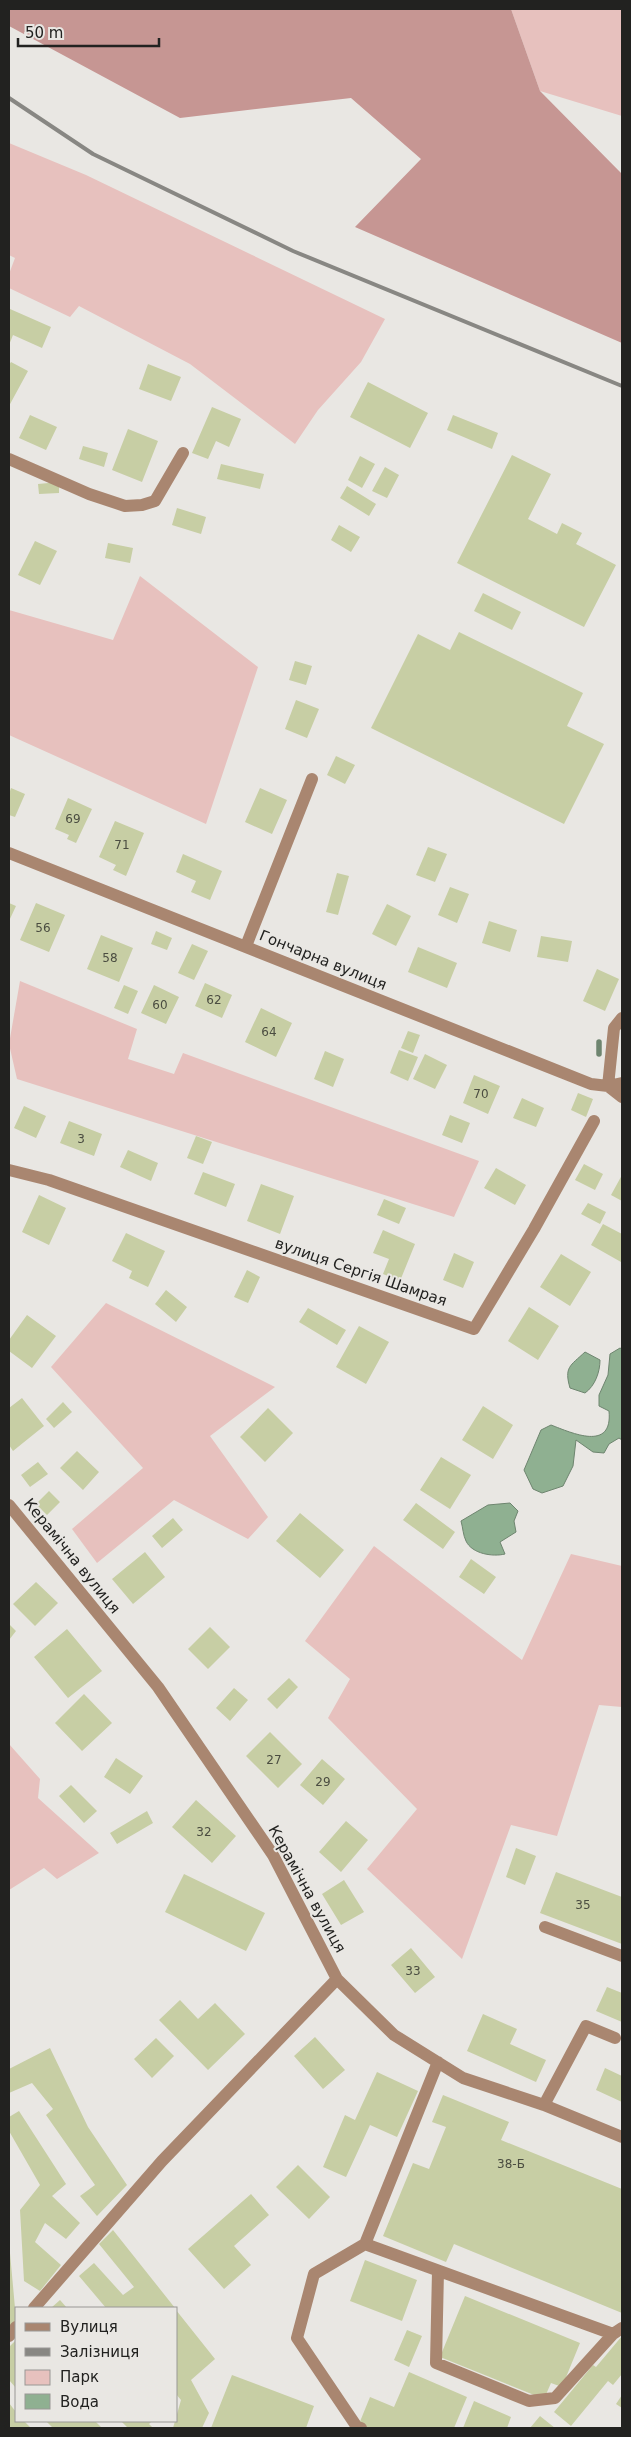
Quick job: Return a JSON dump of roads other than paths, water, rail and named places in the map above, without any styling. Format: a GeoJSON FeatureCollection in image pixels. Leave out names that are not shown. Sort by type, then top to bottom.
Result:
{"type":"FeatureCollection","features":[{"type":"Feature","properties":{"kind":"street"},"geometry":{"type":"LineString","coordinates":[[9,459],[88,494],[125,506],[142,505],[155,501],[183,453]]}},
{"type":"Feature","properties":{"kind":"street"},"geometry":{"type":"LineString","coordinates":[[246,946],[312,779]]}},
{"type":"Feature","properties":{"kind":"street","name":"Гончарна вулиця"},"geometry":{"type":"LineString","coordinates":[[9,853],[591,1084],[608,1086],[622,1097]]}},
{"type":"Feature","properties":{"kind":"street"},"geometry":{"type":"LineString","coordinates":[[622,1018],[614,1028],[608,1086],[622,1083]]}},
{"type":"Feature","properties":{"kind":"street","name":"вулиця Сергія Шамрая"},"geometry":{"type":"LineString","coordinates":[[9,1170],[49,1180],[474,1329],[534,1230],[594,1121]]}},
{"type":"Feature","properties":{"kind":"street","name":"Керамічна вулиця"},"geometry":{"type":"LineString","coordinates":[[9,1505],[158,1687],[273,1855],[337,1979],[394,2035],[463,2078],[544,2105],[622,2136]]}},
{"type":"Feature","properties":{"kind":"street"},"geometry":{"type":"LineString","coordinates":[[545,1926],[622,1956]]}},
{"type":"Feature","properties":{"kind":"street"},"geometry":{"type":"LineString","coordinates":[[35,2307],[162,2161],[337,1979]]}},
{"type":"Feature","properties":{"kind":"street"},"geometry":{"type":"LineString","coordinates":[[544,2105],[586,2026],[615,2038]]}},
{"type":"Feature","properties":{"kind":"street"},"geometry":{"type":"LineString","coordinates":[[361,2428],[357,2427],[297,2338],[314,2274],[366,2244],[438,2062]]}},
{"type":"Feature","properties":{"kind":"street"},"geometry":{"type":"LineString","coordinates":[[366,2244],[438,2271],[618,2331],[555,2398],[529,2401],[436,2363],[438,2271]]}},
{"type":"Feature","properties":{"kind":"water"},"geometry":{"type":"Polygon","coordinates":[[[620,1348],[622,1349],[622,1440],[619,1438],[609,1444],[604,1453],[593,1452],[576,1440],[573,1466],[563,1486],[542,1493],[533,1489],[524,1470],[541,1430],[551,1425],[580,1435],[598,1436],[605,1432],[609,1424],[609,1411],[599,1406],[599,1395],[608,1375],[610,1354],[620,1348]]]}},
{"type":"Feature","properties":{"kind":"water"},"geometry":{"type":"Polygon","coordinates":[[[585,1352],[600,1360],[599,1369],[592,1387],[585,1393],[570,1388],[568,1371],[572,1364],[585,1352]]]}},
{"type":"Feature","properties":{"kind":"water"},"geometry":{"type":"Polygon","coordinates":[[[510,1503],[518,1511],[514,1521],[516,1532],[500,1542],[505,1554],[483,1554],[473,1549],[466,1541],[461,1521],[488,1505],[510,1503]]]}},
{"type":"Feature","properties":{"kind":"waterway"},"geometry":{"type":"LineString","coordinates":[[599,1042],[599,1054]]}},
{"type":"Feature","properties":{"kind":"railway"},"geometry":{"type":"LineString","coordinates":[[9,98],[93,154],[293,251],[622,386]]}}]}
